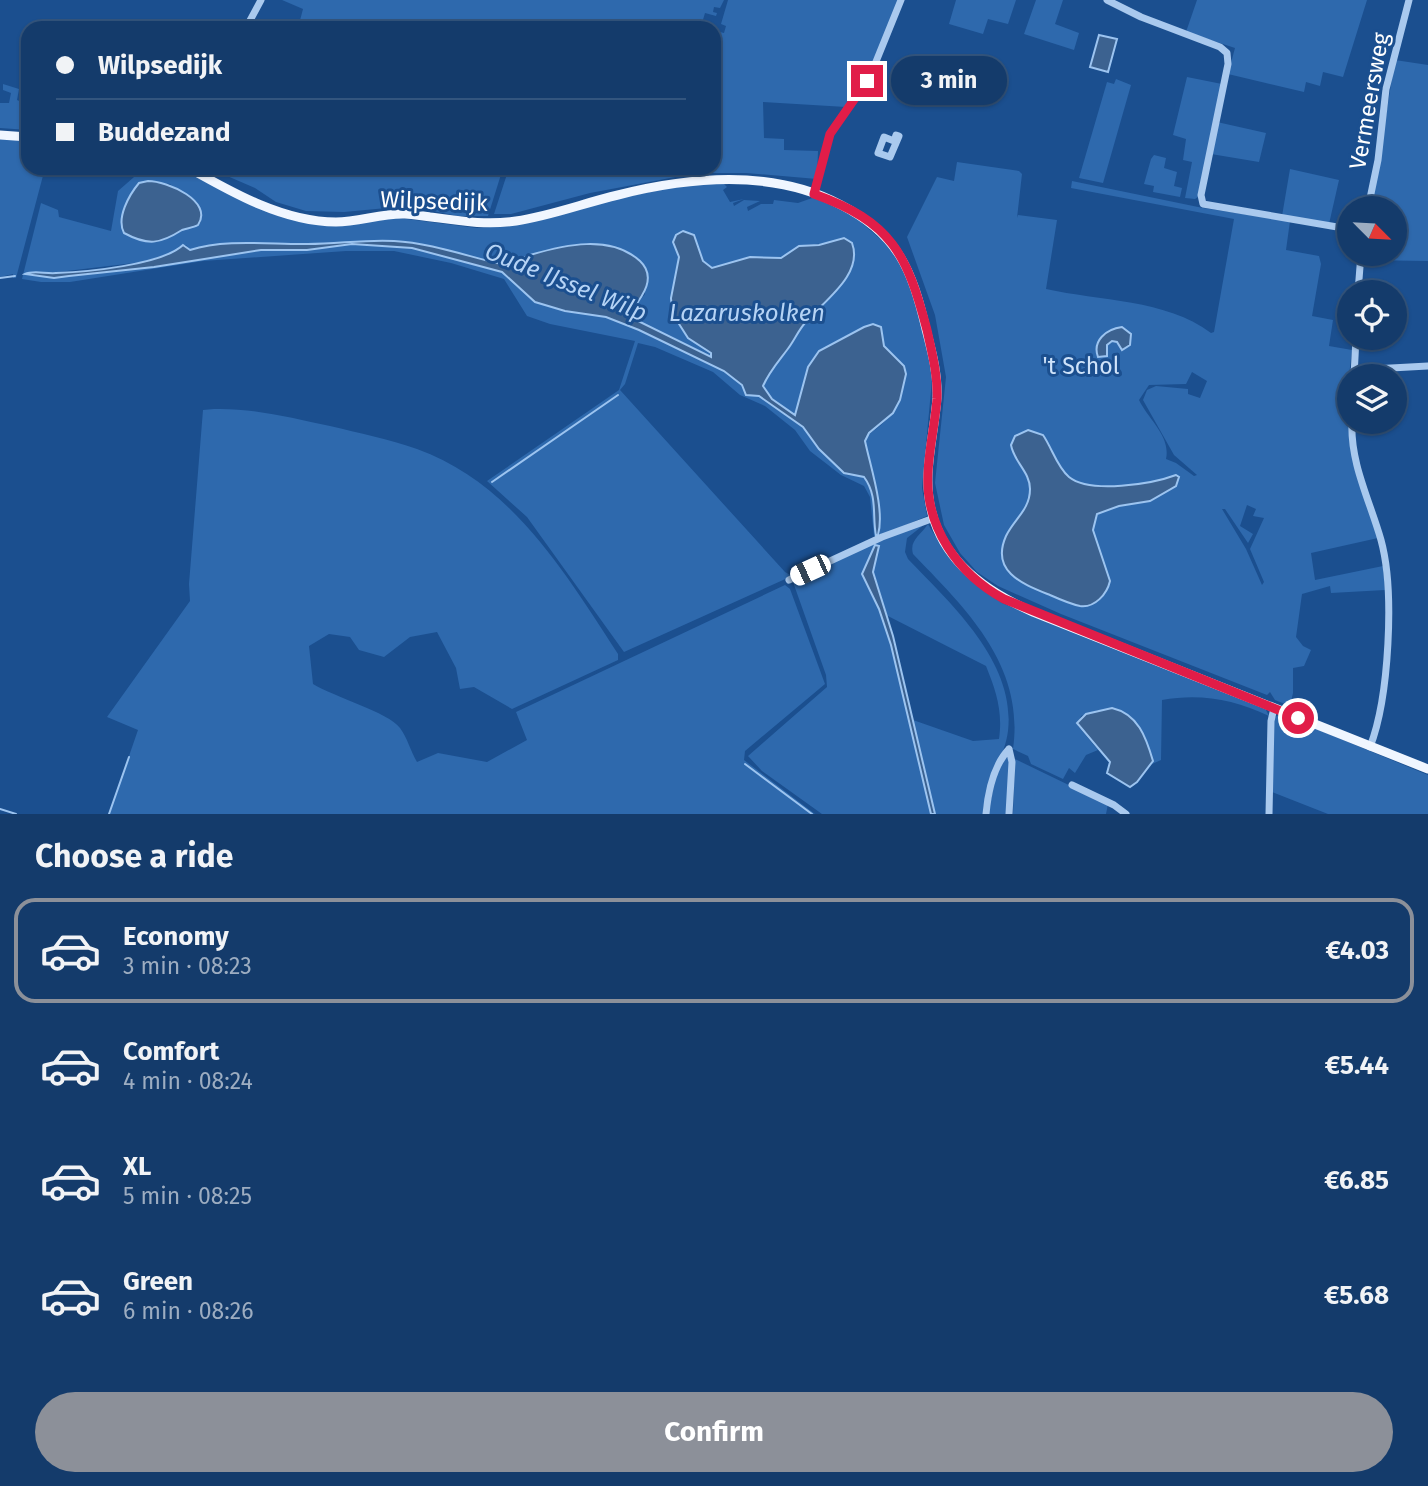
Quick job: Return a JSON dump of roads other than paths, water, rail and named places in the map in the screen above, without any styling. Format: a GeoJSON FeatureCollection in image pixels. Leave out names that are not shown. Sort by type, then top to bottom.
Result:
{"type":"FeatureCollection","features":[{"type":"Feature","properties":{"kind":"main road"},"geometry":{"type":"LineString","coordinates":[[0,135],[21,136]]}},
{"type":"Feature","properties":{"kind":"main road","name":"Wilpsedijk"},"geometry":{"type":"LineString","coordinates":[[210,175],[278,212],[331,222],[397,214],[472,224],[505,222],[632,191],[699,181],[758,181],[814,194],[840,204],[877,229],[900,254],[911,274],[931,345],[936,379],[937,399],[928,474],[934,518],[942,539],[973,579],[994,594],[1428,769]]}},
{"type":"Feature","properties":{"kind":"street"},"geometry":{"type":"LineString","coordinates":[[250,21],[261,0]]}},
{"type":"Feature","properties":{"kind":"street"},"geometry":{"type":"LineString","coordinates":[[814,194],[830,134],[871,74],[901,0]]}},
{"type":"Feature","properties":{"kind":"street"},"geometry":{"type":"LineString","coordinates":[[1107,0],[1141,17],[1220,47],[1227,53],[1228,64],[1200,197],[1203,204],[1337,227]]}},
{"type":"Feature","properties":{"kind":"street","name":"Vermeersweg"},"geometry":{"type":"LineString","coordinates":[[1370,196],[1378,160],[1386,89],[1409,0]]}},
{"type":"Feature","properties":{"kind":"street"},"geometry":{"type":"LineString","coordinates":[[1407,368],[1428,366]]}},
{"type":"Feature","properties":{"kind":"street"},"geometry":{"type":"LineString","coordinates":[[1353,434],[1357,467],[1382,547],[1388,590],[1384,682],[1370,747]]}},
{"type":"Feature","properties":{"kind":"street"},"geometry":{"type":"LineString","coordinates":[[789,580],[882,537],[934,518]]}},
{"type":"Feature","properties":{"kind":"street"},"geometry":{"type":"LineString","coordinates":[[1269,814],[1271,721],[1274,708]]}},
{"type":"Feature","properties":{"kind":"street"},"geometry":{"type":"LineString","coordinates":[[986,814],[990,787],[1000,762],[1009,749],[1012,762],[1009,814]]}},
{"type":"Feature","properties":{"kind":"street"},"geometry":{"type":"LineString","coordinates":[[1072,785],[1114,805],[1126,814]]}},
{"type":"Feature","properties":{"kind":"water"},"geometry":{"type":"Polygon","coordinates":[[[1099,35],[1117,39],[1108,72],[1090,67],[1099,35]]]}},
{"type":"Feature","properties":{"kind":"water"},"geometry":{"type":"Polygon","coordinates":[[[148,181],[166,184],[194,201],[200,208],[198,225],[154,242],[140,240],[124,233],[122,221],[128,200],[139,183],[148,181]]]}},
{"type":"Feature","properties":{"kind":"water","name":"Lazaruskolken"},"geometry":{"type":"Polygon","coordinates":[[[683,231],[694,235],[703,261],[712,268],[750,257],[781,258],[799,246],[819,245],[844,238],[852,243],[854,255],[847,277],[803,326],[763,386],[772,399],[795,415],[808,367],[819,351],[864,327],[873,324],[881,327],[884,346],[904,366],[906,374],[900,400],[893,413],[869,433],[865,441],[879,502],[878,535],[876,536],[871,491],[864,477],[844,473],[819,449],[803,427],[759,396],[746,395],[742,385],[724,371],[606,317],[565,311],[535,302],[502,272],[412,248],[352,244],[307,250],[261,250],[154,267],[54,278],[25,274],[123,266],[159,258],[183,245],[190,250],[231,243],[394,241],[436,247],[509,265],[530,255],[557,248],[601,245],[628,253],[640,261],[648,274],[646,288],[630,313],[632,318],[711,357],[711,353],[688,338],[672,313],[671,298],[679,257],[673,242],[676,235],[683,231]]]}},
{"type":"Feature","properties":{"kind":"water"},"geometry":{"type":"Polygon","coordinates":[[[1122,327],[1131,334],[1130,345],[1122,350],[1117,342],[1112,341],[1107,345],[1107,356],[1098,357],[1097,346],[1102,337],[1111,330],[1122,327]]]}},
{"type":"Feature","properties":{"kind":"water"},"geometry":{"type":"Polygon","coordinates":[[[1028,430],[1043,435],[1061,468],[1069,477],[1079,482],[1121,486],[1176,475],[1179,477],[1176,486],[1150,501],[1119,506],[1097,514],[1093,530],[1110,581],[1103,595],[1091,605],[1072,604],[1029,586],[1012,575],[1002,559],[1006,536],[1025,509],[1029,496],[1027,477],[1011,445],[1015,436],[1028,430]]]}},
{"type":"Feature","properties":{"kind":"water"},"geometry":{"type":"Polygon","coordinates":[[[875,545],[879,546],[873,572],[893,636],[935,814],[931,814],[891,645],[879,609],[862,574],[875,545]]]}},
{"type":"Feature","properties":{"kind":"water"},"geometry":{"type":"Polygon","coordinates":[[[1112,708],[1135,721],[1144,735],[1153,761],[1130,787],[1107,773],[1110,762],[1077,723],[1086,714],[1112,708]]]}},
{"type":"Feature","properties":{"kind":"waterway","name":"Oude IJssel Wilp"},"geometry":{"type":"LineString","coordinates":[[0,278],[15,276]]}},
{"type":"Feature","properties":{"kind":"waterway"},"geometry":{"type":"LineString","coordinates":[[492,482],[618,395]]}},
{"type":"Feature","properties":{"kind":"waterway"},"geometry":{"type":"LineString","coordinates":[[109,814],[129,757]]}},
{"type":"Feature","properties":{"kind":"waterway"},"geometry":{"type":"LineString","coordinates":[[745,764],[812,814]]}},
{"type":"Feature","properties":{"kind":"waterway"},"geometry":{"type":"LineString","coordinates":[[0,809],[16,814]]}},
{"type":"Feature","properties":{"kind":"park label","name":"'t Schol"},"geometry":{"type":"Point","coordinates":[1081,366]}}]}
